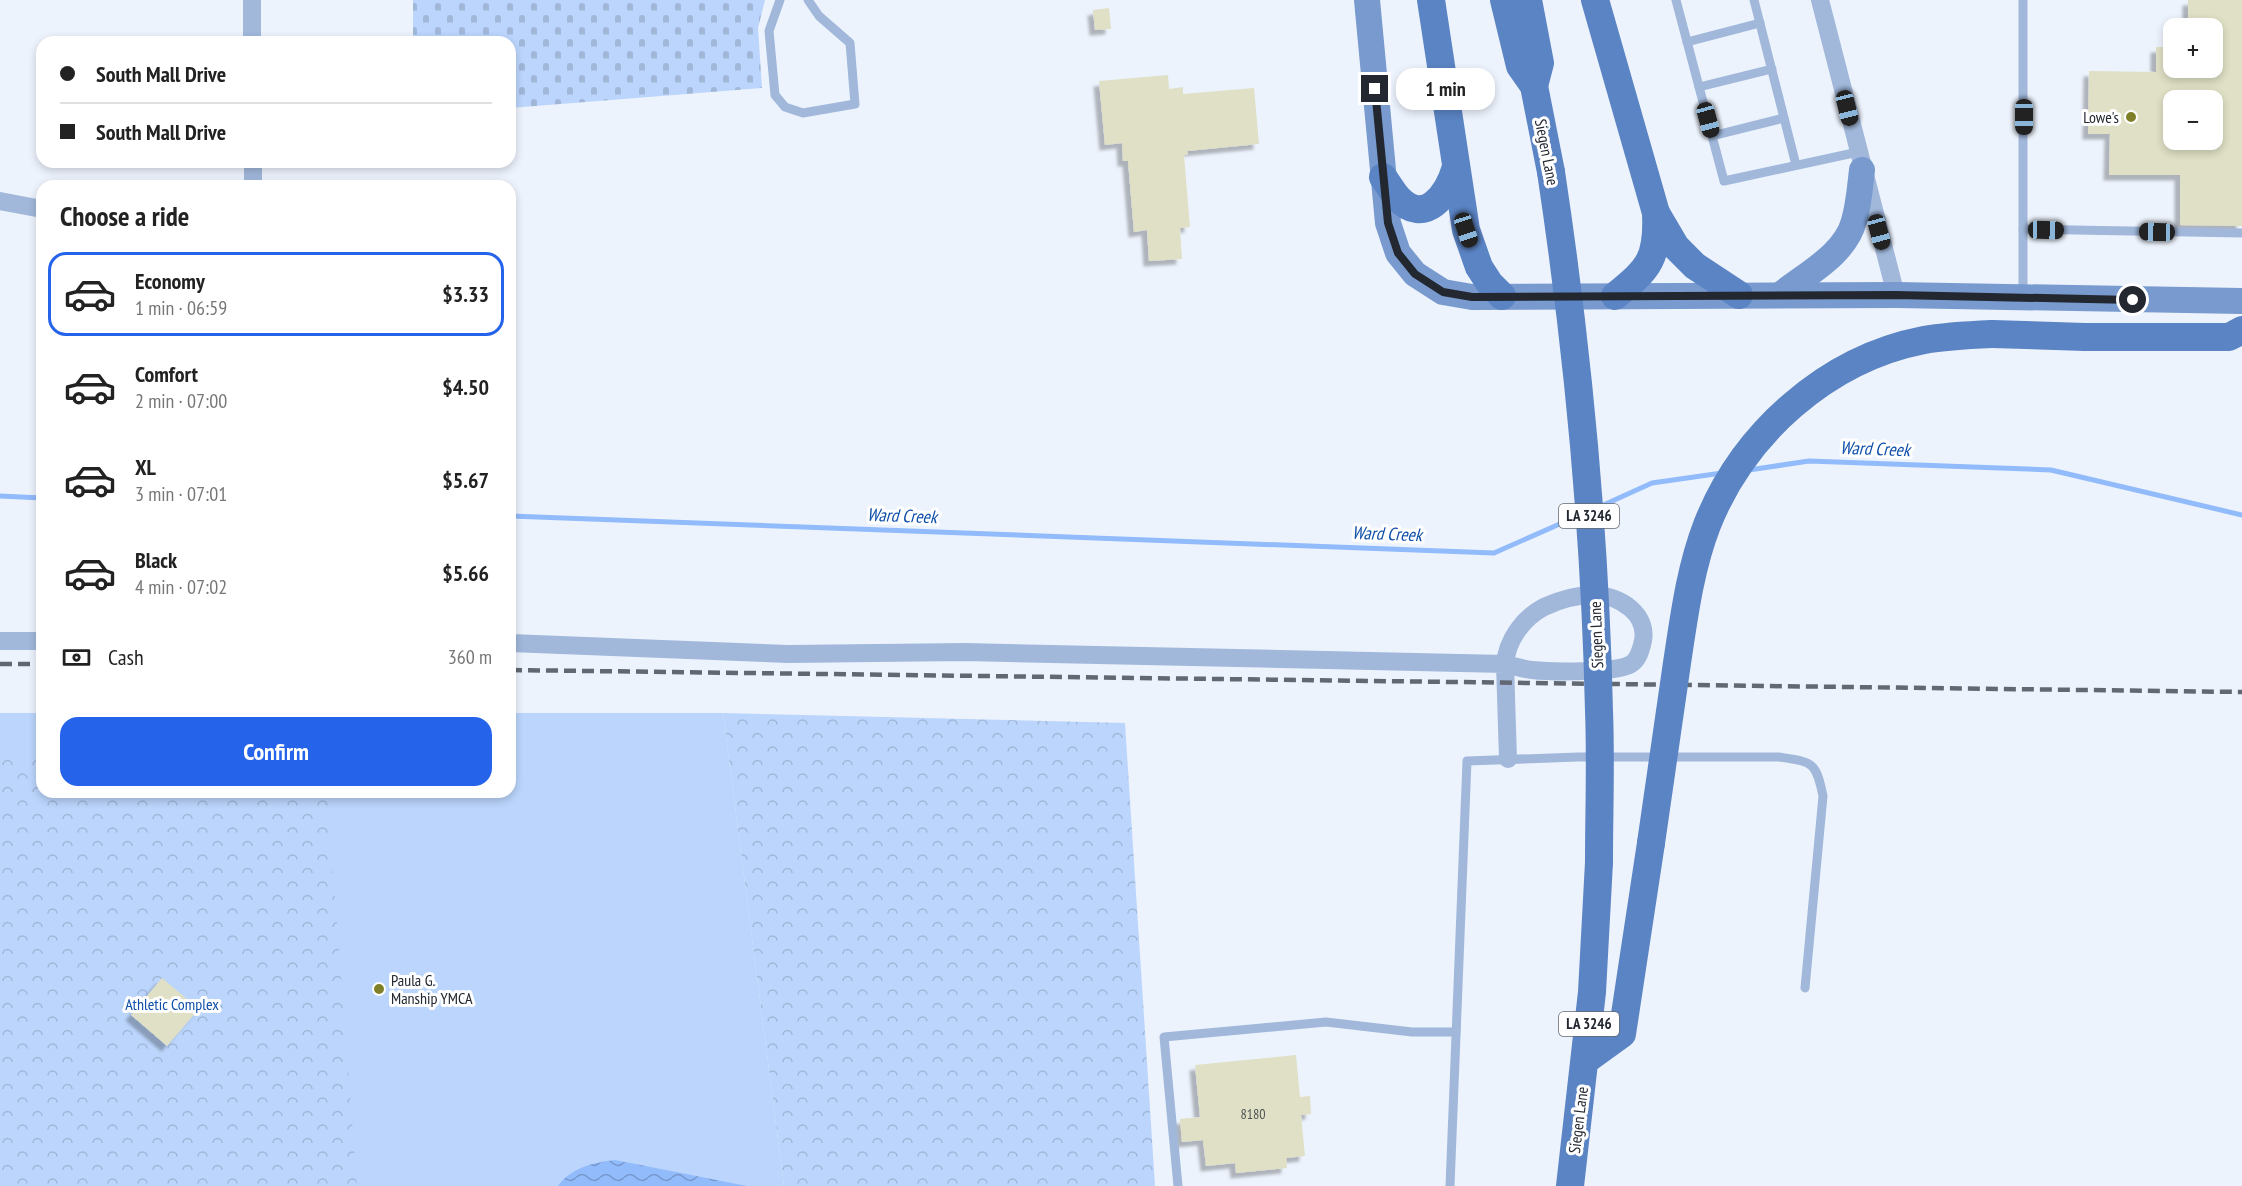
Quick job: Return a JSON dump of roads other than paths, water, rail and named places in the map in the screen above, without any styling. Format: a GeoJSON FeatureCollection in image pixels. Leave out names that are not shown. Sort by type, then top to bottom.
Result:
{"type":"FeatureCollection","features":[{"type":"Feature","properties":{"kind":"main road"},"geometry":{"type":"LineString","coordinates":[[1431,0],[1466,230],[1479,267],[1490,284],[1502,296]]}},
{"type":"Feature","properties":{"kind":"main road","name":"Siegen Lane"},"geometry":{"type":"LineString","coordinates":[[1504,0],[1520,66],[1534,86],[1551,172],[1580,387],[1594,588],[1599,713],[1599,862],[1586,1060],[1570,1186]]}},
{"type":"Feature","properties":{"kind":"main road","name":"Siegen Lane"},"geometry":{"type":"LineString","coordinates":[[1528,0],[1540,63],[1534,86]]}},
{"type":"Feature","properties":{"kind":"main road"},"geometry":{"type":"LineString","coordinates":[[1595,0],[1656,213],[1657,237],[1653,256],[1638,277],[1615,296]]}},
{"type":"Feature","properties":{"kind":"main road"},"geometry":{"type":"LineString","coordinates":[[1383,177],[1397,198],[1411,208],[1426,209],[1441,200],[1451,185],[1456,167]]}},
{"type":"Feature","properties":{"kind":"main road"},"geometry":{"type":"LineString","coordinates":[[1656,213],[1676,247],[1695,266],[1739,295]]}},
{"type":"Feature","properties":{"kind":"main road"},"geometry":{"type":"LineString","coordinates":[[1586,1060],[1622,1034],[1689,588],[1707,525],[1739,465],[1758,439],[1799,400],[1827,380],[1896,347],[1922,340],[1992,334],[2085,337],[2229,337],[2242,330]]}},
{"type":"Feature","properties":{"kind":"street"},"geometry":{"type":"LineString","coordinates":[[252,0],[252,36]]}},
{"type":"Feature","properties":{"kind":"street"},"geometry":{"type":"LineString","coordinates":[[1367,0],[1388,223],[1398,253],[1415,274],[1443,292],[1472,297],[1896,295],[2242,301]]}},
{"type":"Feature","properties":{"kind":"street"},"geometry":{"type":"LineString","coordinates":[[1820,0],[1896,295]]}},
{"type":"Feature","properties":{"kind":"street"},"geometry":{"type":"LineString","coordinates":[[1780,295],[1831,256],[1844,243],[1854,221],[1860,161]]}},
{"type":"Feature","properties":{"kind":"street"},"geometry":{"type":"LineString","coordinates":[[0,201],[36,207]]}},
{"type":"Feature","properties":{"kind":"street"},"geometry":{"type":"LineString","coordinates":[[516,643],[788,654],[965,652],[1505,664],[1532,670],[1622,669],[1633,663],[1640,653],[1644,638],[1641,621],[1634,610],[1621,601],[1595,595],[1565,600],[1531,614],[1513,637],[1506,653],[1505,664],[1508,759]]}},
{"type":"Feature","properties":{"kind":"street"},"geometry":{"type":"LineString","coordinates":[[0,641],[36,641]]}},
{"type":"Feature","properties":{"kind":"lane"},"geometry":{"type":"LineString","coordinates":[[780,0],[769,31],[775,95],[785,107],[802,113],[855,104],[850,43],[819,16],[808,0]]}},
{"type":"Feature","properties":{"kind":"lane"},"geometry":{"type":"LineString","coordinates":[[1676,0],[1724,181],[1796,165],[1860,161]]}},
{"type":"Feature","properties":{"kind":"lane"},"geometry":{"type":"LineString","coordinates":[[1754,0],[1796,165]]}},
{"type":"Feature","properties":{"kind":"lane"},"geometry":{"type":"LineString","coordinates":[[2023,0],[2023,299]]}},
{"type":"Feature","properties":{"kind":"lane"},"geometry":{"type":"LineString","coordinates":[[1687,42],[1760,23]]}},
{"type":"Feature","properties":{"kind":"lane"},"geometry":{"type":"LineString","coordinates":[[1699,87],[1772,69]]}},
{"type":"Feature","properties":{"kind":"lane"},"geometry":{"type":"LineString","coordinates":[[1712,136],[1784,117]]}},
{"type":"Feature","properties":{"kind":"lane"},"geometry":{"type":"LineString","coordinates":[[2024,230],[2242,233]]}},
{"type":"Feature","properties":{"kind":"lane"},"geometry":{"type":"LineString","coordinates":[[1449,1186],[1467,761],[1578,757],[1779,757],[1803,761],[1814,766],[1820,779],[1823,796],[1805,988]]}},
{"type":"Feature","properties":{"kind":"lane"},"geometry":{"type":"LineString","coordinates":[[1178,1186],[1164,1037],[1326,1022],[1413,1032],[1456,1032]]}},
{"type":"Feature","properties":{"kind":"water"},"geometry":{"type":"Polygon","coordinates":[[[615,1160],[747,1186],[558,1186],[576,1170],[591,1164],[615,1160]]]}},
{"type":"Feature","properties":{"kind":"waterway","name":"Ward Creek"},"geometry":{"type":"LineString","coordinates":[[1749,470],[1809,461],[2051,470],[2242,515]]}},
{"type":"Feature","properties":{"kind":"waterway","name":"Ward Creek"},"geometry":{"type":"LineString","coordinates":[[1599,507],[1652,483],[1722,473]]}},
{"type":"Feature","properties":{"kind":"waterway","name":"Ward Creek"},"geometry":{"type":"LineString","coordinates":[[0,496],[36,498]]}},
{"type":"Feature","properties":{"kind":"waterway","name":"Ward Creek"},"geometry":{"type":"LineString","coordinates":[[516,516],[1494,553],[1580,515]]}},
{"type":"Feature","properties":{"kind":"railway"},"geometry":{"type":"LineString","coordinates":[[0,664],[36,664]]}},
{"type":"Feature","properties":{"kind":"railway"},"geometry":{"type":"LineString","coordinates":[[516,670],[2242,692]]}},
{"type":"Feature","properties":{"kind":"place","name":"Lowe's"},"geometry":{"type":"Point","coordinates":[2131,117]}},
{"type":"Feature","properties":{"kind":"place","name":"Paula G. Manship YMCA"},"geometry":{"type":"Point","coordinates":[379,989]}},
{"type":"Feature","properties":{"kind":"park label","name":"Athletic Complex"},"geometry":{"type":"Point","coordinates":[172,1004]}}]}
